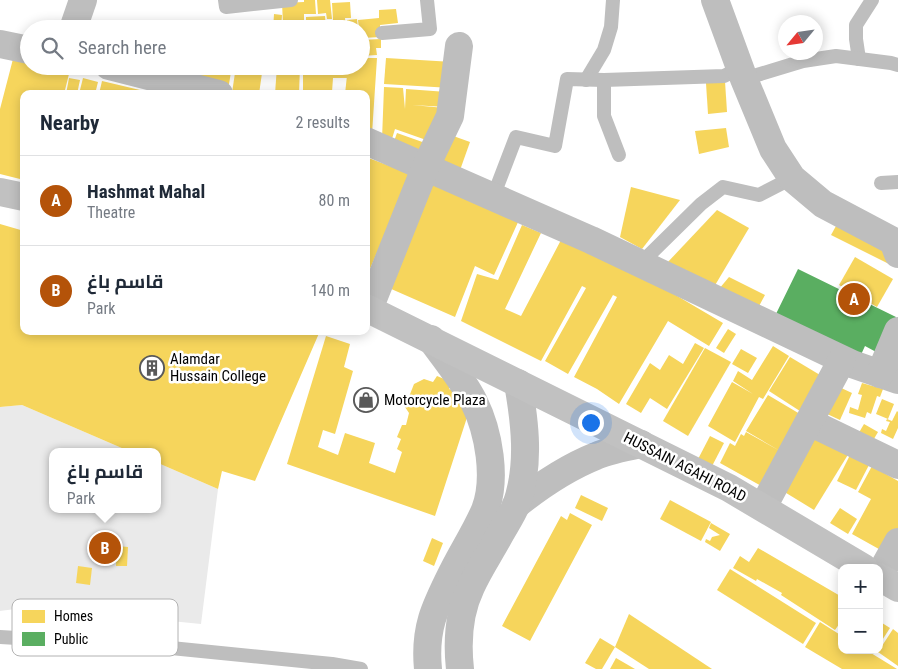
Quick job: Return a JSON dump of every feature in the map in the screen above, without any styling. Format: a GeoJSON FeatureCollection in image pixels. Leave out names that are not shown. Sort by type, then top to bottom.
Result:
{"type":"FeatureCollection","features":[{"type":"Feature","properties":{"kind":"main road"},"geometry":{"type":"LineString","coordinates":[[0,192],[20,196]]}},
{"type":"Feature","properties":{"kind":"main road","name":"HUSSAIN AGAHI ROAD"},"geometry":{"type":"LineString","coordinates":[[370,310],[729,488],[857,564]]}},
{"type":"Feature","properties":{"kind":"main road"},"geometry":{"type":"LineString","coordinates":[[883,579],[898,588]]}},
{"type":"Feature","properties":{"kind":"street"},"geometry":{"type":"LineString","coordinates":[[76,20],[83,0]]}},
{"type":"Feature","properties":{"kind":"street"},"geometry":{"type":"LineString","coordinates":[[715,0],[742,74],[773,149],[792,178],[823,204],[893,241],[898,254]]}},
{"type":"Feature","properties":{"kind":"street"},"geometry":{"type":"LineString","coordinates":[[0,44],[20,48]]}},
{"type":"Feature","properties":{"kind":"street"},"geometry":{"type":"LineString","coordinates":[[370,304],[426,166],[450,116],[459,46]]}},
{"type":"Feature","properties":{"kind":"street"},"geometry":{"type":"LineString","coordinates":[[144,75],[203,90]]}},
{"type":"Feature","properties":{"kind":"street"},"geometry":{"type":"LineString","coordinates":[[370,143],[426,166],[640,264],[842,360],[889,377],[898,331]]}},
{"type":"Feature","properties":{"kind":"street"},"geometry":{"type":"LineString","coordinates":[[428,669],[428,631],[435,606],[486,509],[490,485],[491,460],[475,404],[461,380],[431,340]]}},
{"type":"Feature","properties":{"kind":"street"},"geometry":{"type":"LineString","coordinates":[[763,508],[842,360]]}},
{"type":"Feature","properties":{"kind":"street"},"geometry":{"type":"LineString","coordinates":[[460,669],[458,650],[461,623],[471,587],[516,505],[522,482],[525,461],[523,419],[518,383]]}},
{"type":"Feature","properties":{"kind":"street"},"geometry":{"type":"LineString","coordinates":[[808,422],[898,465]]}},
{"type":"Feature","properties":{"kind":"street"},"geometry":{"type":"LineString","coordinates":[[516,505],[542,485],[582,462],[597,455],[641,444]]}},
{"type":"Feature","properties":{"kind":"street"},"geometry":{"type":"LineString","coordinates":[[883,569],[898,542]]}},
{"type":"Feature","properties":{"kind":"lane"},"geometry":{"type":"LineString","coordinates":[[225,0],[226,7],[292,0]]}},
{"type":"Feature","properties":{"kind":"lane"},"geometry":{"type":"LineString","coordinates":[[382,33],[430,28],[427,0]]}},
{"type":"Feature","properties":{"kind":"lane"},"geometry":{"type":"LineString","coordinates":[[586,80],[604,50],[611,27],[613,0]]}},
{"type":"Feature","properties":{"kind":"lane"},"geometry":{"type":"LineString","coordinates":[[859,59],[856,24],[872,0]]}},
{"type":"Feature","properties":{"kind":"lane"},"geometry":{"type":"LineString","coordinates":[[493,197],[516,137],[555,146],[567,79],[604,80],[724,76],[836,56],[898,65]]}},
{"type":"Feature","properties":{"kind":"lane"},"geometry":{"type":"LineString","coordinates":[[604,80],[604,116],[619,155]]}},
{"type":"Feature","properties":{"kind":"lane"},"geometry":{"type":"LineString","coordinates":[[640,264],[701,204],[723,188],[759,195],[792,178]]}},
{"type":"Feature","properties":{"kind":"lane"},"geometry":{"type":"LineString","coordinates":[[881,183],[898,182]]}},
{"type":"Feature","properties":{"kind":"lane"},"geometry":{"type":"LineString","coordinates":[[178,649],[332,664],[361,669]]}},
{"type":"Feature","properties":{"kind":"shaded area"},"geometry":{"type":"Polygon","coordinates":[[[22,405],[122,448],[49,448],[49,513],[161,513],[161,464],[218,489],[201,624],[178,622],[178,599],[12,599],[12,609],[0,611],[0,407],[22,405]]]}},
{"type":"Feature","properties":{"kind":"building: Homes"},"geometry":{"type":"Polygon","coordinates":[[[304,0],[315,0],[316,14],[304,14],[304,20],[283,20],[282,3],[304,2],[304,0]]]}},
{"type":"Feature","properties":{"kind":"building: Homes"},"geometry":{"type":"Polygon","coordinates":[[[317,0],[330,0],[332,19],[327,19],[326,13],[318,14],[317,0]]]}},
{"type":"Feature","properties":{"kind":"building: Homes"},"geometry":{"type":"Polygon","coordinates":[[[350,2],[351,18],[333,20],[332,3],[350,2]]]}},
{"type":"Feature","properties":{"kind":"building: Homes"},"geometry":{"type":"Polygon","coordinates":[[[396,9],[398,23],[380,25],[381,37],[370,38],[370,20],[358,20],[379,18],[379,10],[396,9]]]}},
{"type":"Feature","properties":{"kind":"building: Homes"},"geometry":{"type":"Polygon","coordinates":[[[274,14],[282,15],[282,20],[274,20],[274,14]]]}},
{"type":"Feature","properties":{"kind":"building: Homes"},"geometry":{"type":"Polygon","coordinates":[[[325,16],[325,20],[306,20],[306,17],[325,16]]]}},
{"type":"Feature","properties":{"kind":"building: Homes"},"geometry":{"type":"Polygon","coordinates":[[[381,39],[381,48],[376,48],[377,55],[370,55],[370,40],[381,39]]]}},
{"type":"Feature","properties":{"kind":"building: Homes"},"geometry":{"type":"Polygon","coordinates":[[[370,58],[377,58],[372,134],[370,134],[370,90],[345,90],[347,75],[370,75],[370,58]]]}},
{"type":"Feature","properties":{"kind":"building: Homes"},"geometry":{"type":"Polygon","coordinates":[[[386,58],[453,62],[451,88],[384,84],[386,58]]]}},
{"type":"Feature","properties":{"kind":"building: Homes"},"geometry":{"type":"Polygon","coordinates":[[[13,59],[20,61],[20,75],[69,75],[65,90],[20,90],[20,179],[0,174],[0,109],[13,59]]]}},
{"type":"Feature","properties":{"kind":"building: Homes"},"geometry":{"type":"Polygon","coordinates":[[[173,75],[190,75],[189,80],[173,75]]]}},
{"type":"Feature","properties":{"kind":"building: Homes"},"geometry":{"type":"Polygon","coordinates":[[[192,75],[230,75],[228,90],[191,83],[192,75]]]}},
{"type":"Feature","properties":{"kind":"building: Homes"},"geometry":{"type":"Polygon","coordinates":[[[235,75],[262,75],[260,90],[232,90],[235,75]]]}},
{"type":"Feature","properties":{"kind":"building: Homes"},"geometry":{"type":"Polygon","coordinates":[[[276,75],[300,75],[299,90],[275,90],[276,75]]]}},
{"type":"Feature","properties":{"kind":"building: Homes"},"geometry":{"type":"Polygon","coordinates":[[[303,75],[347,75],[347,78],[333,78],[332,90],[303,90],[303,75]]]}},
{"type":"Feature","properties":{"kind":"building: Homes"},"geometry":{"type":"Polygon","coordinates":[[[69,78],[80,80],[78,90],[67,90],[69,78]]]}},
{"type":"Feature","properties":{"kind":"building: Homes"},"geometry":{"type":"Polygon","coordinates":[[[83,78],[98,82],[96,90],[80,90],[83,78]]]}},
{"type":"Feature","properties":{"kind":"building: Homes"},"geometry":{"type":"Polygon","coordinates":[[[102,81],[140,90],[100,90],[102,81]]]}},
{"type":"Feature","properties":{"kind":"building: Homes"},"geometry":{"type":"Polygon","coordinates":[[[725,81],[727,112],[708,114],[706,83],[725,81]]]}},
{"type":"Feature","properties":{"kind":"building: Homes"},"geometry":{"type":"Polygon","coordinates":[[[384,87],[403,88],[405,109],[406,89],[447,92],[446,107],[412,105],[445,108],[429,141],[395,129],[391,142],[382,139],[384,87]]]}},
{"type":"Feature","properties":{"kind":"building: Homes"},"geometry":{"type":"Polygon","coordinates":[[[726,128],[729,147],[699,154],[695,131],[726,128]]]}},
{"type":"Feature","properties":{"kind":"building: Homes"},"geometry":{"type":"Polygon","coordinates":[[[397,133],[428,144],[424,155],[393,144],[397,133]]]}},
{"type":"Feature","properties":{"kind":"building: Homes"},"geometry":{"type":"Polygon","coordinates":[[[445,133],[470,142],[459,173],[434,164],[445,133]]]}},
{"type":"Feature","properties":{"kind":"building: Homes"},"geometry":{"type":"Polygon","coordinates":[[[370,159],[411,174],[370,269],[370,159]]]}},
{"type":"Feature","properties":{"kind":"building: Homes"},"geometry":{"type":"Polygon","coordinates":[[[431,183],[519,220],[494,275],[475,266],[455,317],[389,288],[431,183]]]}},
{"type":"Feature","properties":{"kind":"building: Homes"},"geometry":{"type":"Polygon","coordinates":[[[631,187],[680,200],[642,249],[620,237],[631,187]]]}},
{"type":"Feature","properties":{"kind":"building: Homes"},"geometry":{"type":"Polygon","coordinates":[[[717,210],[749,228],[714,287],[667,263],[717,210]]]}},
{"type":"Feature","properties":{"kind":"building: Homes","name":"Alamdar Hussain College"},"geometry":{"type":"Polygon","coordinates":[[[0,224],[20,230],[20,335],[318,335],[255,481],[222,471],[218,489],[161,464],[161,448],[122,448],[22,405],[0,407],[0,224]]]}},
{"type":"Feature","properties":{"kind":"building: Homes"},"geometry":{"type":"Polygon","coordinates":[[[522,225],[541,233],[505,309],[521,316],[561,240],[628,267],[723,323],[709,346],[668,321],[619,404],[597,389],[574,377],[617,297],[613,295],[568,374],[545,361],[586,288],[582,286],[541,361],[461,321],[477,274],[498,280],[522,225]]]}},
{"type":"Feature","properties":{"kind":"building: Homes"},"geometry":{"type":"Polygon","coordinates":[[[836,226],[898,256],[893,266],[831,235],[836,226]]]}},
{"type":"Feature","properties":{"kind":"building: Homes"},"geometry":{"type":"Polygon","coordinates":[[[855,257],[893,279],[877,307],[839,285],[855,257]]]}},
{"type":"Feature","properties":{"kind":"building: Homes"},"geometry":{"type":"Polygon","coordinates":[[[729,277],[765,295],[758,308],[719,289],[729,277]]]}},
{"type":"Feature","properties":{"kind":"building: Homes"},"geometry":{"type":"Polygon","coordinates":[[[728,329],[736,334],[724,353],[716,348],[728,329]]]}},
{"type":"Feature","properties":{"kind":"building: Homes"},"geometry":{"type":"Polygon","coordinates":[[[326,336],[350,344],[344,367],[353,371],[335,434],[323,430],[318,447],[338,455],[345,433],[375,443],[369,463],[395,473],[402,452],[397,449],[401,439],[397,437],[402,425],[406,425],[409,413],[405,407],[414,384],[424,379],[433,382],[437,376],[449,381],[449,389],[473,399],[435,516],[287,464],[326,336]]]}},
{"type":"Feature","properties":{"kind":"building: Homes"},"geometry":{"type":"Polygon","coordinates":[[[695,343],[704,348],[667,409],[650,398],[641,413],[626,404],[650,363],[660,370],[669,355],[683,364],[695,343]]]}},
{"type":"Feature","properties":{"kind":"building: Homes"},"geometry":{"type":"Polygon","coordinates":[[[773,346],[789,356],[763,399],[759,397],[735,442],[708,426],[732,382],[753,394],[733,381],[738,371],[752,380],[773,346]]]}},
{"type":"Feature","properties":{"kind":"building: Homes"},"geometry":{"type":"Polygon","coordinates":[[[705,348],[731,362],[688,436],[663,421],[705,348]]]}},
{"type":"Feature","properties":{"kind":"building: Homes"},"geometry":{"type":"Polygon","coordinates":[[[741,349],[757,358],[748,373],[732,364],[741,349]]]}},
{"type":"Feature","properties":{"kind":"building: Homes"},"geometry":{"type":"Polygon","coordinates":[[[790,357],[825,378],[803,413],[769,391],[790,357]]]}},
{"type":"Feature","properties":{"kind":"building: Homes"},"geometry":{"type":"Polygon","coordinates":[[[862,383],[883,389],[880,397],[877,396],[871,414],[867,412],[865,418],[849,413],[850,407],[858,410],[862,395],[858,394],[862,383]]]}},
{"type":"Feature","properties":{"kind":"building: Homes"},"geometry":{"type":"Polygon","coordinates":[[[837,386],[852,393],[840,420],[825,413],[837,386]]]}},
{"type":"Feature","properties":{"kind":"building: Homes"},"geometry":{"type":"Polygon","coordinates":[[[768,395],[805,417],[765,488],[720,463],[730,443],[735,446],[741,434],[744,436],[746,432],[780,451],[746,431],[768,395]]]}},
{"type":"Feature","properties":{"kind":"building: Homes"},"geometry":{"type":"Polygon","coordinates":[[[882,399],[894,404],[888,419],[876,414],[882,399]]]}},
{"type":"Feature","properties":{"kind":"building: Homes"},"geometry":{"type":"Polygon","coordinates":[[[897,411],[898,428],[893,439],[881,433],[882,429],[886,431],[890,422],[886,421],[887,419],[892,421],[897,411]]]}},
{"type":"Feature","properties":{"kind":"building: Homes"},"geometry":{"type":"Polygon","coordinates":[[[864,424],[878,432],[868,449],[854,441],[864,424]]]}},
{"type":"Feature","properties":{"kind":"building: Homes"},"geometry":{"type":"Polygon","coordinates":[[[814,430],[849,453],[814,510],[778,488],[814,430]]]}},
{"type":"Feature","properties":{"kind":"building: Homes"},"geometry":{"type":"Polygon","coordinates":[[[710,436],[724,443],[710,470],[696,463],[710,436]]]}},
{"type":"Feature","properties":{"kind":"building: Homes"},"geometry":{"type":"Polygon","coordinates":[[[850,455],[869,465],[856,490],[837,481],[850,455]]]}},
{"type":"Feature","properties":{"kind":"building: Homes"},"geometry":{"type":"Polygon","coordinates":[[[872,466],[898,481],[898,531],[886,553],[852,534],[871,499],[858,492],[872,466]]]}},
{"type":"Feature","properties":{"kind":"building: Homes"},"geometry":{"type":"Polygon","coordinates":[[[581,495],[608,508],[602,521],[575,508],[581,495]]]}},
{"type":"Feature","properties":{"kind":"building: Homes"},"geometry":{"type":"Polygon","coordinates":[[[670,500],[711,522],[701,541],[660,519],[670,500]]]}},
{"type":"Feature","properties":{"kind":"building: Homes"},"geometry":{"type":"Polygon","coordinates":[[[840,508],[857,519],[848,534],[830,523],[840,508]]]}},
{"type":"Feature","properties":{"kind":"building: Homes"},"geometry":{"type":"Polygon","coordinates":[[[570,513],[592,525],[530,641],[502,626],[561,516],[567,520],[570,513]]]}},
{"type":"Feature","properties":{"kind":"building: Homes"},"geometry":{"type":"Polygon","coordinates":[[[711,523],[730,534],[720,551],[705,542],[706,539],[710,541],[712,537],[720,535],[709,528],[711,523]]]}},
{"type":"Feature","properties":{"kind":"building: Homes"},"geometry":{"type":"Polygon","coordinates":[[[432,538],[443,543],[434,566],[423,561],[432,538]]]}},
{"type":"Feature","properties":{"kind":"building: Homes"},"geometry":{"type":"Polygon","coordinates":[[[117,546],[128,547],[127,566],[116,566],[117,546]]]}},
{"type":"Feature","properties":{"kind":"building: Homes"},"geometry":{"type":"Polygon","coordinates":[[[758,548],[838,595],[838,626],[835,630],[781,595],[782,593],[733,568],[740,556],[749,562],[758,548]]]}},
{"type":"Feature","properties":{"kind":"building: Homes"},"geometry":{"type":"Polygon","coordinates":[[[78,566],[92,568],[90,585],[76,583],[78,566]]]}},
{"type":"Feature","properties":{"kind":"building: Homes"},"geometry":{"type":"Polygon","coordinates":[[[730,569],[816,623],[803,644],[717,590],[730,569]]]}},
{"type":"Feature","properties":{"kind":"building: Homes"},"geometry":{"type":"Polygon","coordinates":[[[629,614],[712,669],[649,669],[615,647],[629,614]]]}},
{"type":"Feature","properties":{"kind":"building: Homes"},"geometry":{"type":"Polygon","coordinates":[[[820,622],[838,633],[838,654],[873,654],[897,669],[842,669],[805,647],[820,622]]]}},
{"type":"Feature","properties":{"kind":"building: Homes"},"geometry":{"type":"Polygon","coordinates":[[[883,624],[890,628],[883,639],[883,624]]]}},
{"type":"Feature","properties":{"kind":"building: Homes"},"geometry":{"type":"Polygon","coordinates":[[[893,629],[898,633],[898,666],[881,654],[883,654],[883,644],[893,629]]]}},
{"type":"Feature","properties":{"kind":"building: Homes"},"geometry":{"type":"Polygon","coordinates":[[[600,638],[615,647],[602,669],[596,669],[585,663],[600,638]]]}},
{"type":"Feature","properties":{"kind":"building: Homes"},"geometry":{"type":"Polygon","coordinates":[[[616,658],[635,669],[610,669],[616,658]]]}},
{"type":"Feature","properties":{"kind":"building: Public"},"geometry":{"type":"Polygon","coordinates":[[[798,269],[896,317],[878,353],[865,346],[859,359],[774,318],[798,269]]]}},
{"type":"Feature","properties":{"kind":"place","name":"Hashmat Mahal"},"geometry":{"type":"Point","coordinates":[854,299]}},
{"type":"Feature","properties":{"kind":"place","name":"Alamdar Hussain College"},"geometry":{"type":"Point","coordinates":[152,368]}},
{"type":"Feature","properties":{"kind":"place","name":"Motorcycle Plaza"},"geometry":{"type":"Point","coordinates":[366,400]}},
{"type":"Feature","properties":{"kind":"place","name":"قاسم باغ"},"geometry":{"type":"Point","coordinates":[105,548]}}]}
